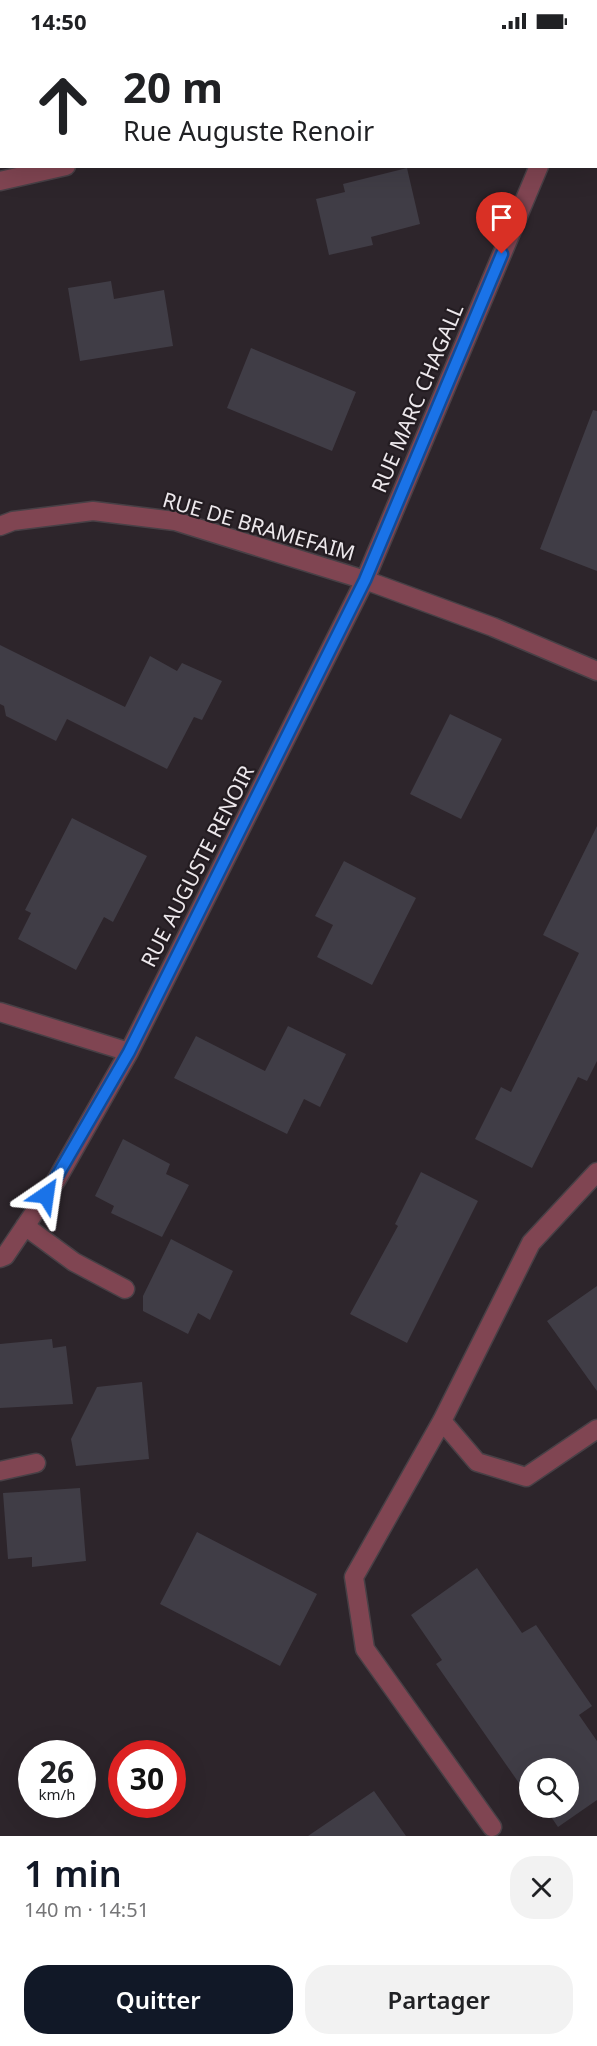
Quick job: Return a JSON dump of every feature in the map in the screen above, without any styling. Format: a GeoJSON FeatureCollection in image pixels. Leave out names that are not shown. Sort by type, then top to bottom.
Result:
{"type":"FeatureCollection","features":[{"type":"Feature","properties":{"kind":"street"},"geometry":{"type":"LineString","coordinates":[[0,181],[57,168]]}},
{"type":"Feature","properties":{"kind":"street","name":"RUE MARC CHAGALL"},"geometry":{"type":"LineString","coordinates":[[365,580],[538,168]]}},
{"type":"Feature","properties":{"kind":"street","name":"RUE DE BRAMEFAIM"},"geometry":{"type":"LineString","coordinates":[[0,526],[13,521],[93,511],[175,521],[365,580],[493,627],[597,671]]}},
{"type":"Feature","properties":{"kind":"street","name":"RUE AUGUSTE RENOIR"},"geometry":{"type":"LineString","coordinates":[[0,1258],[5,1256],[57,1179],[129,1052],[365,580]]}},
{"type":"Feature","properties":{"kind":"street"},"geometry":{"type":"LineString","coordinates":[[0,1012],[129,1052]]}},
{"type":"Feature","properties":{"kind":"street"},"geometry":{"type":"LineString","coordinates":[[492,1827],[365,1649],[354,1577],[442,1421],[531,1244],[597,1172]]}},
{"type":"Feature","properties":{"kind":"street"},"geometry":{"type":"LineString","coordinates":[[25,1226],[74,1262],[125,1289]]}},
{"type":"Feature","properties":{"kind":"street"},"geometry":{"type":"LineString","coordinates":[[442,1421],[477,1462],[526,1477],[597,1429]]}},
{"type":"Feature","properties":{"kind":"street"},"geometry":{"type":"LineString","coordinates":[[0,1471],[36,1463]]}},
{"type":"Feature","properties":{"kind":"building"},"geometry":{"type":"Polygon","coordinates":[[[407,168],[420,224],[371,237],[373,245],[329,255],[316,199],[345,192],[343,184],[407,168]]]}},
{"type":"Feature","properties":{"kind":"building"},"geometry":{"type":"Polygon","coordinates":[[[111,281],[114,299],[164,290],[173,346],[80,361],[68,288],[111,281]]]}},
{"type":"Feature","properties":{"kind":"building"},"geometry":{"type":"Polygon","coordinates":[[[251,348],[356,392],[332,451],[227,408],[251,348]]]}},
{"type":"Feature","properties":{"kind":"building"},"geometry":{"type":"Polygon","coordinates":[[[593,410],[597,411],[597,571],[540,549],[593,410]]]}},
{"type":"Feature","properties":{"kind":"building"},"geometry":{"type":"Polygon","coordinates":[[[0,645],[125,707],[150,656],[177,671],[182,663],[222,681],[202,720],[194,717],[167,769],[67,719],[56,741],[6,716],[4,706],[0,704],[0,645]]]}},
{"type":"Feature","properties":{"kind":"building"},"geometry":{"type":"Polygon","coordinates":[[[450,714],[502,739],[461,819],[410,794],[450,714]]]}},
{"type":"Feature","properties":{"kind":"building"},"geometry":{"type":"Polygon","coordinates":[[[72,818],[147,856],[113,922],[104,917],[76,970],[18,939],[31,913],[25,910],[72,818]]]}},
{"type":"Feature","properties":{"kind":"building"},"geometry":{"type":"Polygon","coordinates":[[[597,826],[597,1061],[587,1081],[578,1077],[532,1168],[475,1139],[501,1087],[511,1092],[579,953],[543,935],[597,826]]]}},
{"type":"Feature","properties":{"kind":"building"},"geometry":{"type":"Polygon","coordinates":[[[344,861],[416,898],[372,985],[317,957],[333,925],[315,916],[344,861]]]}},
{"type":"Feature","properties":{"kind":"building"},"geometry":{"type":"Polygon","coordinates":[[[288,1026],[346,1054],[320,1107],[304,1099],[287,1134],[174,1078],[196,1036],[265,1071],[288,1026]]]}},
{"type":"Feature","properties":{"kind":"building"},"geometry":{"type":"Polygon","coordinates":[[[123,1139],[170,1164],[166,1174],[189,1185],[162,1237],[111,1213],[114,1206],[95,1196],[123,1139]]]}},
{"type":"Feature","properties":{"kind":"building"},"geometry":{"type":"Polygon","coordinates":[[[421,1172],[478,1201],[407,1343],[350,1314],[398,1226],[395,1224],[421,1172]]]}},
{"type":"Feature","properties":{"kind":"building"},"geometry":{"type":"Polygon","coordinates":[[[171,1239],[233,1271],[210,1320],[198,1313],[188,1334],[143,1311],[143,1296],[171,1239]]]}},
{"type":"Feature","properties":{"kind":"building"},"geometry":{"type":"Polygon","coordinates":[[[597,1286],[597,1391],[547,1321],[597,1286]]]}},
{"type":"Feature","properties":{"kind":"building"},"geometry":{"type":"Polygon","coordinates":[[[52,1339],[53,1348],[66,1346],[73,1404],[0,1408],[0,1344],[52,1339]]]}},
{"type":"Feature","properties":{"kind":"building"},"geometry":{"type":"Polygon","coordinates":[[[142,1382],[149,1459],[76,1466],[71,1439],[97,1387],[142,1382]]]}},
{"type":"Feature","properties":{"kind":"building"},"geometry":{"type":"Polygon","coordinates":[[[80,1488],[86,1561],[32,1567],[32,1557],[8,1559],[3,1493],[80,1488]]]}},
{"type":"Feature","properties":{"kind":"building"},"geometry":{"type":"Polygon","coordinates":[[[197,1532],[317,1594],[280,1666],[160,1604],[197,1532]]]}},
{"type":"Feature","properties":{"kind":"building"},"geometry":{"type":"Polygon","coordinates":[[[477,1568],[522,1633],[536,1625],[592,1706],[579,1715],[597,1741],[597,1800],[579,1812],[579,1758],[519,1758],[519,1783],[436,1664],[442,1660],[411,1615],[477,1568]]]}},
{"type":"Feature","properties":{"kind":"building"},"geometry":{"type":"Polygon","coordinates":[[[374,1791],[406,1836],[308,1836],[374,1791]]]}},
{"type":"Feature","properties":{"kind":"building"},"geometry":{"type":"Polygon","coordinates":[[[552,1818],[571,1818],[558,1827],[552,1818]]]}},
{"type":"Feature","properties":{"kind":"route"},"geometry":{"type":"LineString","coordinates":[[46,1195],[129,1052],[365,580],[502,254]]}}]}
